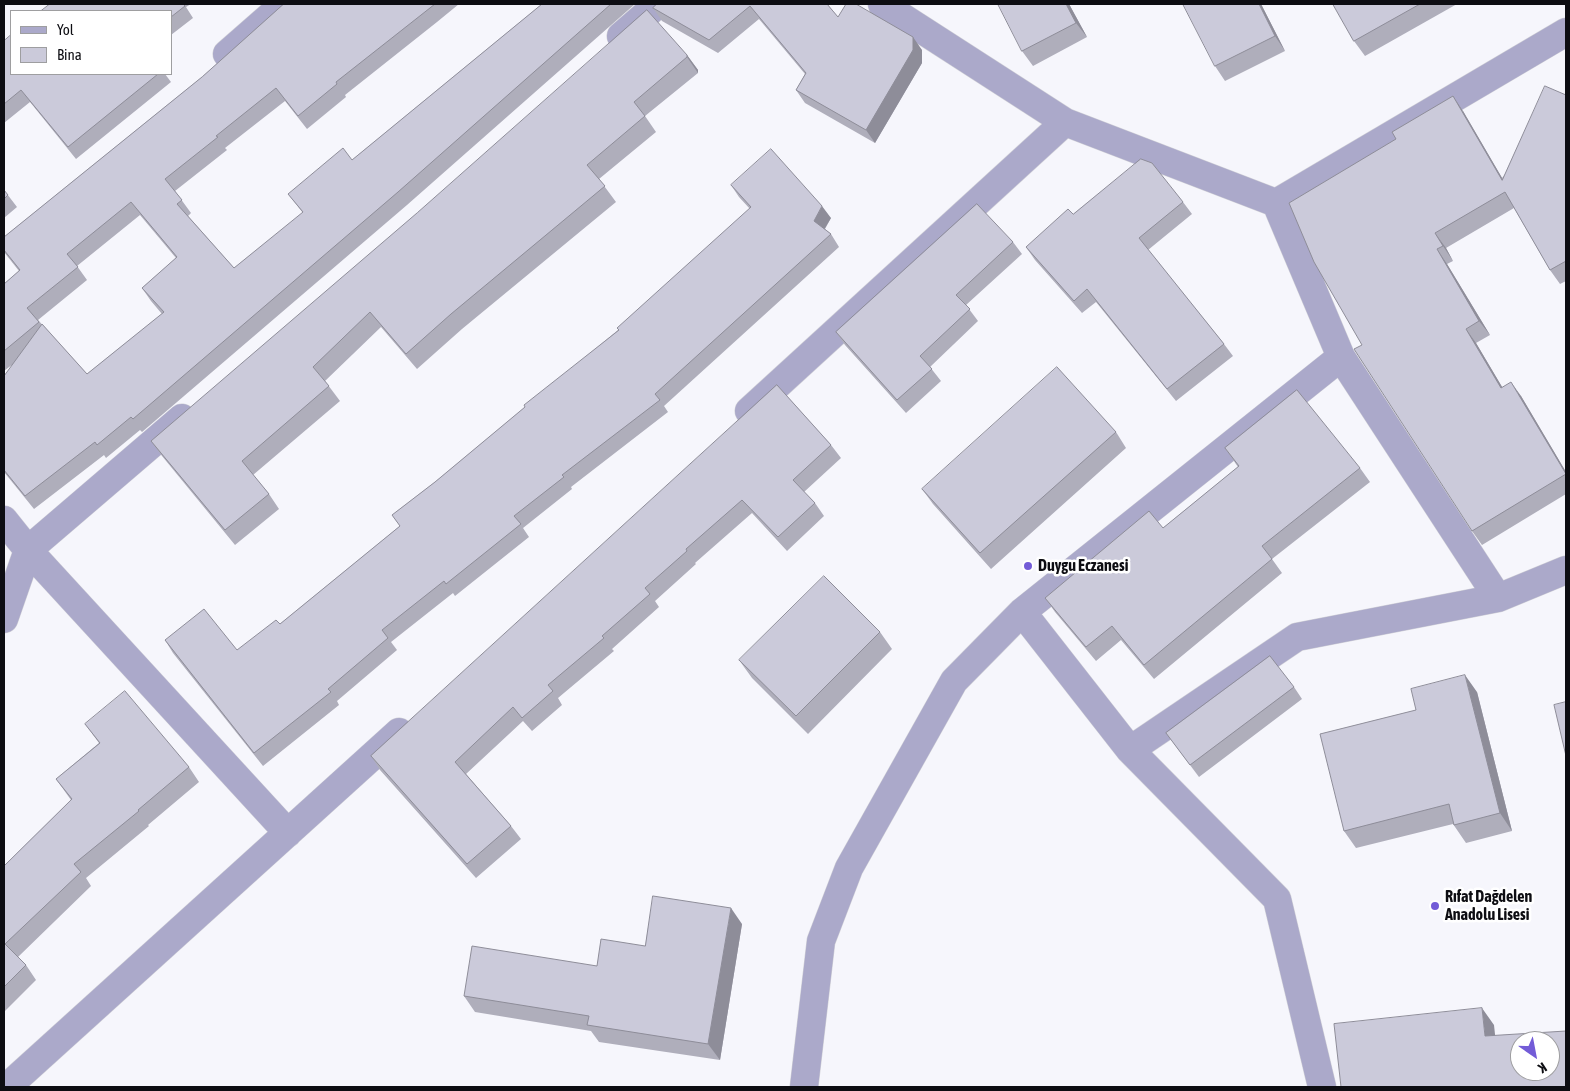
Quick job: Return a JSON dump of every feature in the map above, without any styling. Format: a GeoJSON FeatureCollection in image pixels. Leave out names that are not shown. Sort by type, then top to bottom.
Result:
{"type":"FeatureCollection","features":[{"type":"Feature","properties":{"kind":"street"},"geometry":{"type":"LineString","coordinates":[[208,72],[284,4]]}},
{"type":"Feature","properties":{"kind":"street"},"geometry":{"type":"LineString","coordinates":[[599,55],[658,4]]}},
{"type":"Feature","properties":{"kind":"street"},"geometry":{"type":"LineString","coordinates":[[882,4],[1065,122],[1276,203],[1341,357],[1498,598]]}},
{"type":"Feature","properties":{"kind":"street"},"geometry":{"type":"LineString","coordinates":[[1276,203],[1566,32]]}},
{"type":"Feature","properties":{"kind":"street"},"geometry":{"type":"LineString","coordinates":[[728,430],[1065,122]]}},
{"type":"Feature","properties":{"kind":"street"},"geometry":{"type":"LineString","coordinates":[[804,1087],[821,941],[849,868],[954,681],[1022,612],[1341,357]]}},
{"type":"Feature","properties":{"kind":"street"},"geometry":{"type":"LineString","coordinates":[[4,619],[28,550],[200,402]]}},
{"type":"Feature","properties":{"kind":"street"},"geometry":{"type":"LineString","coordinates":[[4,520],[28,550],[288,833]]}},
{"type":"Feature","properties":{"kind":"street"},"geometry":{"type":"LineString","coordinates":[[1130,750],[1297,637],[1498,598],[1566,570]]}},
{"type":"Feature","properties":{"kind":"street"},"geometry":{"type":"LineString","coordinates":[[1022,612],[1130,750],[1277,899],[1322,1087]]}},
{"type":"Feature","properties":{"kind":"street"},"geometry":{"type":"LineString","coordinates":[[7,1087],[420,712]]}},
{"type":"Feature","properties":{"kind":"building"},"geometry":{"type":"Polygon","coordinates":[[[50,4],[183,4],[185,6],[172,16],[172,10],[42,10],[50,4]]]}},
{"type":"Feature","properties":{"kind":"building"},"geometry":{"type":"Polygon","coordinates":[[[284,4],[435,4],[336,82],[337,84],[298,116],[276,88],[165,179],[182,200],[177,204],[234,268],[303,212],[288,194],[343,148],[352,160],[542,4],[611,4],[398,192],[133,419],[131,417],[97,445],[95,442],[25,496],[4,470],[4,376],[42,324],[87,374],[164,312],[142,288],[177,257],[131,202],[67,254],[78,267],[27,308],[39,322],[4,351],[4,284],[20,270],[4,250],[4,237],[202,77],[284,4]]]}},
{"type":"Feature","properties":{"kind":"building"},"geometry":{"type":"Polygon","coordinates":[[[657,4],[827,4],[838,17],[846,4],[856,4],[913,37],[913,50],[866,130],[796,90],[806,73],[750,6],[709,40],[653,8],[657,4]]]}},
{"type":"Feature","properties":{"kind":"building"},"geometry":{"type":"Polygon","coordinates":[[[998,4],[1066,4],[1076,23],[1022,51],[998,4]]]}},
{"type":"Feature","properties":{"kind":"building"},"geometry":{"type":"Polygon","coordinates":[[[1183,4],[1259,4],[1275,36],[1215,66],[1183,4]]]}},
{"type":"Feature","properties":{"kind":"building"},"geometry":{"type":"Polygon","coordinates":[[[1333,4],[1420,4],[1354,41],[1333,4]]]}},
{"type":"Feature","properties":{"kind":"building"},"geometry":{"type":"Polygon","coordinates":[[[647,10],[687,57],[634,102],[645,116],[587,165],[605,186],[451,314],[406,354],[370,312],[313,367],[329,386],[242,461],[269,494],[225,530],[151,441],[417,213],[647,10]]]}},
{"type":"Feature","properties":{"kind":"building"},"geometry":{"type":"Polygon","coordinates":[[[10,36],[10,75],[157,75],[68,147],[21,90],[4,104],[4,41],[10,36]]]}},
{"type":"Feature","properties":{"kind":"building"},"geometry":{"type":"Polygon","coordinates":[[[1545,86],[1566,95],[1566,261],[1550,270],[1505,192],[1435,233],[1443,246],[1437,249],[1479,321],[1466,329],[1501,388],[1511,382],[1566,474],[1472,531],[1354,349],[1362,345],[1314,262],[1289,203],[1396,139],[1392,132],[1453,96],[1502,180],[1545,86]]]}},
{"type":"Feature","properties":{"kind":"building"},"geometry":{"type":"Polygon","coordinates":[[[771,149],[822,206],[814,221],[831,234],[655,394],[660,400],[562,475],[564,477],[514,516],[521,524],[446,584],[444,581],[382,630],[388,638],[328,689],[331,692],[254,753],[165,640],[204,609],[237,650],[276,620],[280,624],[400,526],[392,515],[525,407],[524,405],[619,330],[617,328],[751,207],[731,185],[771,149]]]}},
{"type":"Feature","properties":{"kind":"building"},"geometry":{"type":"Polygon","coordinates":[[[1141,159],[1152,163],[1183,202],[1139,238],[1224,344],[1167,389],[1087,289],[1074,301],[1026,247],[1068,209],[1073,214],[1141,159]]]}},
{"type":"Feature","properties":{"kind":"building"},"geometry":{"type":"Polygon","coordinates":[[[4,190],[8,195],[4,199],[4,190]]]}},
{"type":"Feature","properties":{"kind":"building"},"geometry":{"type":"Polygon","coordinates":[[[977,204],[1013,242],[956,295],[970,309],[920,356],[932,369],[897,400],[836,332],[977,204]]]}},
{"type":"Feature","properties":{"kind":"building"},"geometry":{"type":"Polygon","coordinates":[[[1057,367],[1116,432],[980,553],[922,489],[1057,367]]]}},
{"type":"Feature","properties":{"kind":"building"},"geometry":{"type":"Polygon","coordinates":[[[777,385],[831,445],[793,480],[815,503],[778,537],[742,500],[645,588],[650,594],[602,636],[604,638],[548,685],[553,691],[522,718],[513,707],[455,762],[511,826],[467,864],[371,756],[777,385]]]}},
{"type":"Feature","properties":{"kind":"building"},"geometry":{"type":"Polygon","coordinates":[[[1297,390],[1360,468],[1262,546],[1272,559],[1144,665],[1112,626],[1086,647],[1045,598],[1149,511],[1163,528],[1239,466],[1225,448],[1297,390]]]}},
{"type":"Feature","properties":{"kind":"building"},"geometry":{"type":"Polygon","coordinates":[[[824,576],[880,632],[796,716],[739,660],[824,576]]]}},
{"type":"Feature","properties":{"kind":"building"},"geometry":{"type":"Polygon","coordinates":[[[1270,656],[1294,687],[1190,765],[1166,733],[1270,656]]]}},
{"type":"Feature","properties":{"kind":"building"},"geometry":{"type":"Polygon","coordinates":[[[1465,675],[1500,813],[1454,825],[1449,804],[1344,831],[1320,734],[1416,710],[1411,689],[1465,675]]]}},
{"type":"Feature","properties":{"kind":"building"},"geometry":{"type":"Polygon","coordinates":[[[125,691],[189,767],[74,864],[81,872],[5,944],[26,965],[4,987],[4,866],[72,799],[56,779],[100,743],[85,724],[125,691]]]}},
{"type":"Feature","properties":{"kind":"building"},"geometry":{"type":"Polygon","coordinates":[[[1566,702],[1566,756],[1554,705],[1566,702]]]}},
{"type":"Feature","properties":{"kind":"building"},"geometry":{"type":"Polygon","coordinates":[[[653,896],[731,908],[708,1044],[587,1025],[589,1016],[464,996],[472,946],[597,966],[601,939],[645,946],[653,896]]]}},
{"type":"Feature","properties":{"kind":"building"},"geometry":{"type":"Polygon","coordinates":[[[1482,1008],[1485,1036],[1510,1034],[1510,1081],[1560,1081],[1560,1031],[1566,1031],[1566,1087],[1341,1087],[1334,1024],[1482,1008]]]}},
{"type":"Feature","properties":{"kind":"place","name":"Duygu Eczanesi"},"geometry":{"type":"Point","coordinates":[1028,566]}},
{"type":"Feature","properties":{"kind":"place","name":"Rıfat Dağdelen Anadolu Lisesi"},"geometry":{"type":"Point","coordinates":[1435,906]}}]}
